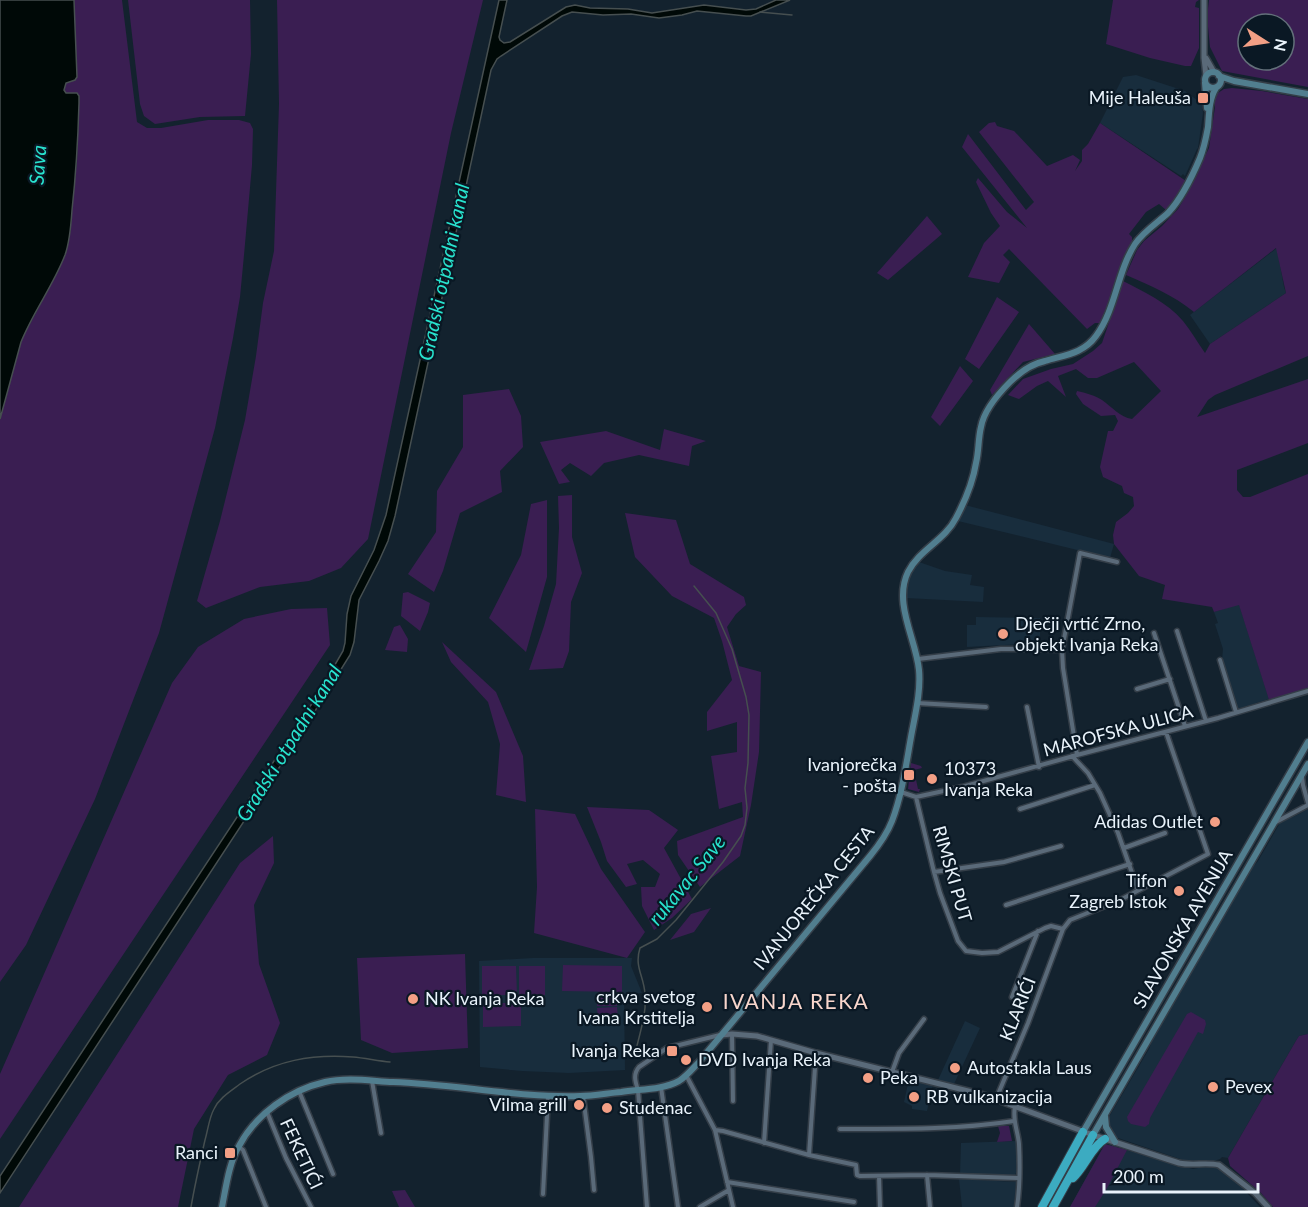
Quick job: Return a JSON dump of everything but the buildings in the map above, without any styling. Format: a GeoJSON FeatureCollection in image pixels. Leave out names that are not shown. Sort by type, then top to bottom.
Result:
{"type":"FeatureCollection","features":[{"type":"Feature","properties":{"kind":"highway"},"geometry":{"type":"LineString","coordinates":[[1042,1207],[1083,1132]]}},
{"type":"Feature","properties":{"kind":"highway"},"geometry":{"type":"LineString","coordinates":[[1053,1207],[1093,1135]]}},
{"type":"Feature","properties":{"kind":"highway"},"geometry":{"type":"LineString","coordinates":[[1067,1182],[1080,1171],[1097,1145],[1105,1139]]}},
{"type":"Feature","properties":{"kind":"main road"},"geometry":{"type":"LineString","coordinates":[[1234,81],[1211,88],[1206,80],[1209,73],[1217,74],[1234,81],[1308,94]]}},
{"type":"Feature","properties":{"kind":"main road"},"geometry":{"type":"LineString","coordinates":[[1217,74],[1221,81],[1217,87]]}},
{"type":"Feature","properties":{"kind":"main road","name":"IVANJOREČKA CESTA"},"geometry":{"type":"LineString","coordinates":[[1206,80],[1209,118]]}},
{"type":"Feature","properties":{"kind":"main road","name":"IVANJOREČKA CESTA"},"geometry":{"type":"LineString","coordinates":[[222,1207],[238,1146],[256,1123],[273,1106],[299,1091],[326,1082],[353,1080],[417,1083],[548,1096],[583,1096],[662,1087],[686,1075],[876,849],[892,821],[900,792],[920,683],[918,658],[904,604],[904,582],[908,571],[955,521],[975,470],[981,426],[986,413],[1010,382],[1024,371],[1045,360],[1074,353],[1087,346],[1095,338],[1106,318],[1123,269],[1135,244],[1172,208],[1192,176],[1204,145],[1211,98],[1217,87]]}},
{"type":"Feature","properties":{"kind":"main road","name":"SLAVONSKA AVENIJA"},"geometry":{"type":"LineString","coordinates":[[1083,1132],[1308,742]]}},
{"type":"Feature","properties":{"kind":"main road","name":"SLAVONSKA AVENIJA"},"geometry":{"type":"LineString","coordinates":[[1093,1135],[1308,764]]}},
{"type":"Feature","properties":{"kind":"main road"},"geometry":{"type":"LineString","coordinates":[[1105,1115],[1106,1127],[1115,1142]]}},
{"type":"Feature","properties":{"kind":"street"},"geometry":{"type":"LineString","coordinates":[[1204,0],[1203,46],[1206,80]]}},
{"type":"Feature","properties":{"kind":"street"},"geometry":{"type":"LineString","coordinates":[[1203,46],[1208,63],[1217,74]]}},
{"type":"Feature","properties":{"kind":"street"},"geometry":{"type":"LineString","coordinates":[[1117,562],[1080,553],[1062,650],[1063,668],[1075,756],[1088,773],[1111,815],[1138,890]]}},
{"type":"Feature","properties":{"kind":"street"},"geometry":{"type":"LineString","coordinates":[[1177,631],[1206,721]]}},
{"type":"Feature","properties":{"kind":"street"},"geometry":{"type":"LineString","coordinates":[[1154,633],[1185,726]]}},
{"type":"Feature","properties":{"kind":"street"},"geometry":{"type":"LineString","coordinates":[[918,658],[1001,650],[1062,650]]}},
{"type":"Feature","properties":{"kind":"street"},"geometry":{"type":"LineString","coordinates":[[1220,660],[1236,712]]}},
{"type":"Feature","properties":{"kind":"street"},"geometry":{"type":"LineString","coordinates":[[1137,689],[1170,679]]}},
{"type":"Feature","properties":{"kind":"street","name":"MAROFSKA ULICA"},"geometry":{"type":"LineString","coordinates":[[900,792],[916,797],[962,787],[1167,732],[1308,691]]}},
{"type":"Feature","properties":{"kind":"street"},"geometry":{"type":"LineString","coordinates":[[917,703],[986,707]]}},
{"type":"Feature","properties":{"kind":"street"},"geometry":{"type":"LineString","coordinates":[[1027,707],[1039,766]]}},
{"type":"Feature","properties":{"kind":"street"},"geometry":{"type":"LineString","coordinates":[[1063,929],[1071,920],[1120,900],[1208,854],[1167,732]]}},
{"type":"Feature","properties":{"kind":"street"},"geometry":{"type":"LineString","coordinates":[[1271,825],[1308,804],[1302,775]]}},
{"type":"Feature","properties":{"kind":"street"},"geometry":{"type":"LineString","coordinates":[[1020,809],[1095,785]]}},
{"type":"Feature","properties":{"kind":"street","name":"RIMSKI PUT"},"geometry":{"type":"LineString","coordinates":[[916,797],[934,872],[958,941],[966,951],[998,952],[1038,930],[1051,926],[1063,929]]}},
{"type":"Feature","properties":{"kind":"street"},"geometry":{"type":"LineString","coordinates":[[1124,848],[1165,833]]}},
{"type":"Feature","properties":{"kind":"street"},"geometry":{"type":"LineString","coordinates":[[934,872],[1004,862],[1061,846]]}},
{"type":"Feature","properties":{"kind":"street"},"geometry":{"type":"LineString","coordinates":[[1006,905],[1130,864]]}},
{"type":"Feature","properties":{"kind":"street","name":"KLARIĆI"},"geometry":{"type":"LineString","coordinates":[[996,1099],[1028,1023],[1063,929]]}},
{"type":"Feature","properties":{"kind":"street"},"geometry":{"type":"LineString","coordinates":[[1012,997],[1038,930]]}},
{"type":"Feature","properties":{"kind":"street"},"geometry":{"type":"LineString","coordinates":[[892,1072],[899,1053],[924,1018]]}},
{"type":"Feature","properties":{"kind":"street"},"geometry":{"type":"LineString","coordinates":[[732,1034],[733,1101]]}},
{"type":"Feature","properties":{"kind":"street"},"geometry":{"type":"LineString","coordinates":[[647,1207],[636,1071],[639,1066],[667,1048],[732,1034],[757,1036],[996,1099],[1083,1132],[1187,1165],[1215,1163],[1255,1193],[1268,1207]]}},
{"type":"Feature","properties":{"kind":"street"},"geometry":{"type":"LineString","coordinates":[[764,1143],[771,1040]]}},
{"type":"Feature","properties":{"kind":"street"},"geometry":{"type":"LineString","coordinates":[[809,1155],[816,1053]]}},
{"type":"Feature","properties":{"kind":"street"},"geometry":{"type":"LineString","coordinates":[[686,1075],[714,1130],[733,1207]]}},
{"type":"Feature","properties":{"kind":"street"},"geometry":{"type":"LineString","coordinates":[[372,1081],[381,1133]]}},
{"type":"Feature","properties":{"kind":"street"},"geometry":{"type":"LineString","coordinates":[[662,1087],[678,1207]]}},
{"type":"Feature","properties":{"kind":"street"},"geometry":{"type":"LineString","coordinates":[[299,1091],[333,1174]]}},
{"type":"Feature","properties":{"kind":"street"},"geometry":{"type":"LineString","coordinates":[[543,1194],[548,1096]]}},
{"type":"Feature","properties":{"kind":"street"},"geometry":{"type":"LineString","coordinates":[[583,1096],[594,1190]]}},
{"type":"Feature","properties":{"kind":"street"},"geometry":{"type":"LineString","coordinates":[[1016,1106],[1014,1120],[1019,1140],[1017,1207]]}},
{"type":"Feature","properties":{"kind":"street","name":"FEKETIĆI"},"geometry":{"type":"LineString","coordinates":[[267,1112],[310,1207]]}},
{"type":"Feature","properties":{"kind":"street"},"geometry":{"type":"LineString","coordinates":[[840,1129],[919,1129],[1014,1120]]}},
{"type":"Feature","properties":{"kind":"street"},"geometry":{"type":"LineString","coordinates":[[714,1130],[856,1165],[857,1175],[860,1176],[927,1175],[1019,1178]]}},
{"type":"Feature","properties":{"kind":"street"},"geometry":{"type":"LineString","coordinates":[[238,1146],[243,1150],[266,1207]]}},
{"type":"Feature","properties":{"kind":"street"},"geometry":{"type":"LineString","coordinates":[[927,1175],[930,1207]]}},
{"type":"Feature","properties":{"kind":"street"},"geometry":{"type":"LineString","coordinates":[[879,1176],[880,1207]]}},
{"type":"Feature","properties":{"kind":"street"},"geometry":{"type":"LineString","coordinates":[[727,1182],[854,1202]]}},
{"type":"Feature","properties":{"kind":"street"},"geometry":{"type":"LineString","coordinates":[[700,1207],[729,1190]]}},
{"type":"Feature","properties":{"kind":"shaded area"},"geometry":{"type":"Polygon","coordinates":[[[74,0],[122,0],[137,122],[147,128],[161,128],[208,120],[239,120],[250,123],[253,129],[252,165],[240,297],[233,338],[215,428],[159,633],[95,799],[26,945],[0,982],[0,419],[21,342],[65,256],[77,163],[79,96],[66,93],[64,90],[66,83],[75,80],[77,72],[74,0]]]}},
{"type":"Feature","properties":{"kind":"shaded area"},"geometry":{"type":"Polygon","coordinates":[[[128,0],[250,0],[251,54],[245,116],[200,117],[155,124],[144,116],[140,104],[128,0]]]}},
{"type":"Feature","properties":{"kind":"shaded area"},"geometry":{"type":"Polygon","coordinates":[[[277,0],[483,0],[451,133],[368,539],[341,568],[309,581],[260,587],[206,608],[197,601],[245,420],[263,303],[274,251],[279,104],[277,0]]]}},
{"type":"Feature","properties":{"kind":"shaded area"},"geometry":{"type":"Polygon","coordinates":[[[1113,0],[1199,0],[1195,7],[1199,8],[1199,48],[1191,66],[1150,58],[1106,44],[1113,0]]]}},
{"type":"Feature","properties":{"kind":"shaded area"},"geometry":{"type":"Polygon","coordinates":[[[1209,0],[1308,0],[1308,87],[1222,71],[1210,47],[1207,17],[1209,0]]]}},
{"type":"Feature","properties":{"kind":"shaded area"},"geometry":{"type":"Polygon","coordinates":[[[1136,75],[1185,91],[1202,104],[1203,113],[1198,148],[1185,176],[1183,174],[1181,176],[1100,123],[1123,77],[1136,75]]]}},
{"type":"Feature","properties":{"kind":"shaded area"},"geometry":{"type":"Polygon","coordinates":[[[1232,88],[1308,99],[1308,356],[1215,395],[1208,400],[1197,417],[1308,379],[1308,443],[1237,470],[1237,490],[1243,497],[1250,497],[1308,474],[1308,688],[1269,700],[1239,605],[1214,612],[1212,607],[1162,599],[1165,585],[1139,576],[1114,544],[1113,535],[1116,522],[1134,506],[1133,497],[1124,493],[1122,486],[1103,477],[1100,467],[1108,431],[1113,431],[1118,421],[1115,415],[1101,416],[1083,404],[1076,394],[1077,391],[1096,397],[1120,414],[1132,419],[1161,391],[1134,362],[1097,378],[1088,378],[1076,369],[1058,376],[1066,397],[1048,381],[1019,399],[1008,395],[1023,379],[1073,364],[1102,343],[1123,281],[1155,298],[1177,314],[1205,353],[1210,344],[1286,293],[1276,248],[1194,312],[1170,296],[1126,275],[1137,250],[1178,209],[1184,199],[1209,148],[1214,100],[1224,89],[1232,88]]]}},
{"type":"Feature","properties":{"kind":"shaded area"},"geometry":{"type":"Polygon","coordinates":[[[995,122],[997,126],[1014,131],[1047,166],[1073,155],[1080,160],[1075,171],[1082,161],[1082,150],[1100,123],[1186,181],[1166,210],[1159,204],[1146,212],[1129,234],[1132,237],[1132,244],[1100,323],[1095,323],[1087,329],[1009,249],[1003,255],[1010,262],[999,283],[968,277],[984,243],[1000,226],[976,182],[978,178],[1007,212],[1027,228],[962,147],[968,134],[1026,210],[1034,202],[979,132],[989,123],[995,122]]]}},
{"type":"Feature","properties":{"kind":"shaded area"},"geometry":{"type":"Polygon","coordinates":[[[927,216],[942,234],[888,280],[877,273],[927,216]]]}},
{"type":"Feature","properties":{"kind":"shaded area"},"geometry":{"type":"Polygon","coordinates":[[[1277,248],[1286,293],[1210,344],[1190,315],[1277,248]]]}},
{"type":"Feature","properties":{"kind":"shaded area"},"geometry":{"type":"Polygon","coordinates":[[[997,297],[1019,312],[979,369],[965,359],[997,297]]]}},
{"type":"Feature","properties":{"kind":"shaded area"},"geometry":{"type":"Polygon","coordinates":[[[1029,324],[1055,354],[1023,362],[992,395],[990,390],[1029,324]]]}},
{"type":"Feature","properties":{"kind":"shaded area"},"geometry":{"type":"Polygon","coordinates":[[[960,366],[973,381],[940,426],[931,417],[960,366]]]}},
{"type":"Feature","properties":{"kind":"shaded area"},"geometry":{"type":"Polygon","coordinates":[[[509,389],[521,416],[523,447],[500,471],[502,492],[460,513],[443,571],[434,592],[408,574],[436,532],[437,491],[463,447],[463,395],[509,389]]]}},
{"type":"Feature","properties":{"kind":"shaded area"},"geometry":{"type":"Polygon","coordinates":[[[664,429],[706,441],[692,446],[689,466],[639,455],[604,463],[591,476],[570,463],[561,470],[570,482],[559,484],[540,442],[606,431],[660,450],[664,429]]]}},
{"type":"Feature","properties":{"kind":"shaded area"},"geometry":{"type":"Polygon","coordinates":[[[572,495],[572,537],[582,573],[571,602],[569,651],[563,668],[529,670],[556,584],[558,496],[572,495]]]}},
{"type":"Feature","properties":{"kind":"shaded area"},"geometry":{"type":"Polygon","coordinates":[[[547,500],[547,577],[526,652],[489,618],[521,555],[531,504],[547,500]]]}},
{"type":"Feature","properties":{"kind":"shaded area"},"geometry":{"type":"Polygon","coordinates":[[[965,505],[1114,544],[1110,558],[958,521],[965,505]]]}},
{"type":"Feature","properties":{"kind":"shaded area"},"geometry":{"type":"Polygon","coordinates":[[[625,513],[676,520],[690,564],[744,597],[746,605],[727,627],[739,666],[761,672],[759,752],[740,856],[700,887],[678,855],[677,841],[743,817],[742,802],[719,809],[711,756],[737,752],[737,722],[707,731],[707,712],[732,680],[714,618],[672,596],[635,557],[625,513]]]}},
{"type":"Feature","properties":{"kind":"shaded area"},"geometry":{"type":"Polygon","coordinates":[[[919,562],[945,571],[972,575],[970,585],[984,587],[983,602],[906,598],[911,572],[919,562]]]}},
{"type":"Feature","properties":{"kind":"shaded area"},"geometry":{"type":"Polygon","coordinates":[[[408,592],[430,603],[420,631],[401,616],[403,593],[408,592]]]}},
{"type":"Feature","properties":{"kind":"shaded area"},"geometry":{"type":"Polygon","coordinates":[[[1239,604],[1269,699],[1238,709],[1222,660],[1223,649],[1215,624],[1218,623],[1214,612],[1239,604]]]}},
{"type":"Feature","properties":{"kind":"shaded area"},"geometry":{"type":"Polygon","coordinates":[[[327,608],[330,645],[0,1139],[0,1074],[172,683],[198,647],[244,619],[291,609],[327,608]]]}},
{"type":"Feature","properties":{"kind":"shaded area","name":"Dječji vrtić Zrno, objekt Ivanja Reka"},"geometry":{"type":"Polygon","coordinates":[[[976,617],[1040,618],[1040,643],[967,647],[967,625],[976,625],[976,617]]]}},
{"type":"Feature","properties":{"kind":"shaded area"},"geometry":{"type":"Polygon","coordinates":[[[400,625],[408,639],[407,652],[385,650],[394,627],[400,625]]]}},
{"type":"Feature","properties":{"kind":"shaded area"},"geometry":{"type":"Polygon","coordinates":[[[442,642],[496,692],[523,756],[526,802],[496,795],[500,744],[488,702],[451,662],[442,642]]]}},
{"type":"Feature","properties":{"kind":"shaded area"},"geometry":{"type":"Polygon","coordinates":[[[911,763],[922,768],[914,770],[919,792],[908,789],[911,763]]]}},
{"type":"Feature","properties":{"kind":"shaded area"},"geometry":{"type":"Polygon","coordinates":[[[587,807],[649,810],[678,830],[664,848],[692,899],[672,918],[654,930],[642,906],[641,887],[655,887],[660,874],[643,860],[627,864],[637,884],[626,887],[607,861],[587,807]]]}},
{"type":"Feature","properties":{"kind":"shaded area"},"geometry":{"type":"Polygon","coordinates":[[[535,809],[575,814],[601,869],[645,932],[627,958],[534,933],[537,887],[535,809]]]}},
{"type":"Feature","properties":{"kind":"shaded area"},"geometry":{"type":"Polygon","coordinates":[[[1308,809],[1308,1034],[1299,1036],[1297,1039],[1228,1158],[1189,1162],[1115,1137],[1110,1131],[1109,1117],[1149,1049],[1156,1031],[1251,869],[1281,821],[1308,809]]]}},
{"type":"Feature","properties":{"kind":"shaded area"},"geometry":{"type":"Polygon","coordinates":[[[273,836],[274,863],[254,905],[259,964],[280,1023],[267,1055],[228,1075],[194,1129],[178,1207],[19,1207],[240,863],[273,836]]]}},
{"type":"Feature","properties":{"kind":"shaded area"},"geometry":{"type":"Polygon","coordinates":[[[711,908],[694,932],[670,940],[691,914],[711,908]]]}},
{"type":"Feature","properties":{"kind":"shaded area","name":"NK Ivanja Reka"},"geometry":{"type":"Polygon","coordinates":[[[465,954],[468,1048],[392,1053],[361,1040],[357,958],[465,954]]]}},
{"type":"Feature","properties":{"kind":"shaded area"},"geometry":{"type":"Polygon","coordinates":[[[533,958],[632,958],[631,966],[642,993],[624,995],[625,1070],[569,1073],[480,1067],[479,961],[533,958]]]}},
{"type":"Feature","properties":{"kind":"shaded area"},"geometry":{"type":"Polygon","coordinates":[[[563,965],[622,966],[622,992],[562,991],[563,965]]]}},
{"type":"Feature","properties":{"kind":"shaded area"},"geometry":{"type":"Polygon","coordinates":[[[482,966],[516,966],[517,995],[482,995],[482,966]]]}},
{"type":"Feature","properties":{"kind":"shaded area"},"geometry":{"type":"Polygon","coordinates":[[[519,966],[545,966],[545,995],[519,995],[519,966]]]}},
{"type":"Feature","properties":{"kind":"shaded area"},"geometry":{"type":"Polygon","coordinates":[[[617,995],[617,1006],[597,1006],[597,996],[617,995]]]}},
{"type":"Feature","properties":{"kind":"shaded area"},"geometry":{"type":"Polygon","coordinates":[[[483,1003],[521,1003],[521,1026],[483,1027],[483,1003]]]}},
{"type":"Feature","properties":{"kind":"shaded area"},"geometry":{"type":"Polygon","coordinates":[[[617,1007],[618,1019],[598,1019],[597,1008],[617,1007]]]}},
{"type":"Feature","properties":{"kind":"shaded area"},"geometry":{"type":"Polygon","coordinates":[[[1191,1012],[1205,1020],[1203,1034],[1198,1032],[1150,1118],[1149,1124],[1145,1127],[1131,1124],[1127,1117],[1187,1014],[1191,1012]]]}},
{"type":"Feature","properties":{"kind":"shaded area"},"geometry":{"type":"Polygon","coordinates":[[[965,1021],[980,1028],[954,1084],[938,1080],[965,1021]]]}},
{"type":"Feature","properties":{"kind":"shaded area"},"geometry":{"type":"Polygon","coordinates":[[[1308,1034],[1308,1207],[1273,1207],[1261,1193],[1230,1166],[1228,1158],[1297,1039],[1299,1036],[1308,1034]]]}},
{"type":"Feature","properties":{"kind":"shaded area"},"geometry":{"type":"Polygon","coordinates":[[[909,1079],[933,1084],[927,1111],[912,1109],[912,1106],[904,1102],[909,1079]]]}},
{"type":"Feature","properties":{"kind":"shaded area"},"geometry":{"type":"Polygon","coordinates":[[[998,1126],[1009,1126],[1012,1141],[997,1142],[1000,1133],[998,1126]]]}},
{"type":"Feature","properties":{"kind":"shaded area"},"geometry":{"type":"Polygon","coordinates":[[[1016,1141],[1014,1177],[960,1175],[961,1143],[1016,1141]]]}},
{"type":"Feature","properties":{"kind":"shaded area"},"geometry":{"type":"Polygon","coordinates":[[[1105,1144],[1193,1169],[1213,1165],[1222,1166],[1260,1207],[1070,1207],[1105,1144]]]}},
{"type":"Feature","properties":{"kind":"shaded area"},"geometry":{"type":"Polygon","coordinates":[[[1105,1144],[1127,1150],[1106,1190],[1095,1207],[1070,1207],[1105,1144]]]}},
{"type":"Feature","properties":{"kind":"shaded area"},"geometry":{"type":"Polygon","coordinates":[[[959,1179],[1016,1182],[1014,1207],[962,1207],[959,1179]]]}},
{"type":"Feature","properties":{"kind":"shaded area"},"geometry":{"type":"Polygon","coordinates":[[[405,1190],[415,1207],[399,1207],[392,1191],[405,1190]]]}},
{"type":"Feature","properties":{"kind":"water","name":"Sava"},"geometry":{"type":"Polygon","coordinates":[[[0,0],[74,0],[77,77],[66,83],[64,90],[66,93],[77,93],[79,103],[75,183],[67,250],[21,342],[0,419],[0,0]]]}},
{"type":"Feature","properties":{"kind":"water","name":"Gradski otpadni kanal"},"geometry":{"type":"Polygon","coordinates":[[[499,0],[507,0],[499,37],[504,43],[510,42],[566,7],[575,5],[652,13],[704,5],[746,10],[756,9],[776,0],[790,0],[751,16],[697,11],[659,18],[631,14],[603,15],[572,12],[562,16],[497,59],[491,70],[395,516],[388,541],[359,600],[354,642],[350,655],[290,751],[0,1193],[0,1176],[315,699],[343,651],[351,596],[374,550],[386,515],[499,0]]]}},
{"type":"Feature","properties":{"kind":"waterway"},"geometry":{"type":"LineString","coordinates":[[760,12],[792,15]]}},
{"type":"Feature","properties":{"kind":"waterway","name":"rukavac Save"},"geometry":{"type":"LineString","coordinates":[[636,1050],[645,1008],[644,988],[638,961],[640,948],[657,939],[676,920],[723,862],[741,836],[745,825],[749,715],[746,697],[732,649],[716,613],[694,586]]}},
{"type":"Feature","properties":{"kind":"waterway","name":"rukavac Save"},"geometry":{"type":"LineString","coordinates":[[191,1207],[212,1113],[222,1098],[240,1084],[267,1069],[294,1060],[338,1056],[390,1062]]}},
{"type":"Feature","properties":{"kind":"place","name":"Mije Haleuša"},"geometry":{"type":"Point","coordinates":[1203,98]}},
{"type":"Feature","properties":{"kind":"place","name":"Dječji vrtić Zrno, objekt Ivanja Reka"},"geometry":{"type":"Point","coordinates":[1003,634]}},
{"type":"Feature","properties":{"kind":"place","name":"Ivanjorečka - pošta"},"geometry":{"type":"Point","coordinates":[909,775]}},
{"type":"Feature","properties":{"kind":"place","name":"10373 Ivanja Reka"},"geometry":{"type":"Point","coordinates":[932,779]}},
{"type":"Feature","properties":{"kind":"place","name":"Adidas Outlet"},"geometry":{"type":"Point","coordinates":[1215,822]}},
{"type":"Feature","properties":{"kind":"place","name":"Tifon Zagreb Istok"},"geometry":{"type":"Point","coordinates":[1179,891]}},
{"type":"Feature","properties":{"kind":"place","name":"NK Ivanja Reka"},"geometry":{"type":"Point","coordinates":[413,999]}},
{"type":"Feature","properties":{"kind":"place","name":"crkva svetog Ivana Krstitelja"},"geometry":{"type":"Point","coordinates":[707,1007]}},
{"type":"Feature","properties":{"kind":"place","name":"Ivanja Reka"},"geometry":{"type":"Point","coordinates":[672,1051]}},
{"type":"Feature","properties":{"kind":"place","name":"DVD Ivanja Reka"},"geometry":{"type":"Point","coordinates":[686,1060]}},
{"type":"Feature","properties":{"kind":"place","name":"Autostakla Laus"},"geometry":{"type":"Point","coordinates":[955,1068]}},
{"type":"Feature","properties":{"kind":"place","name":"Peka"},"geometry":{"type":"Point","coordinates":[868,1078]}},
{"type":"Feature","properties":{"kind":"place","name":"Pevex"},"geometry":{"type":"Point","coordinates":[1213,1087]}},
{"type":"Feature","properties":{"kind":"place","name":"RB vulkanizacija"},"geometry":{"type":"Point","coordinates":[914,1097]}},
{"type":"Feature","properties":{"kind":"place","name":"Vilma grill"},"geometry":{"type":"Point","coordinates":[579,1105]}},
{"type":"Feature","properties":{"kind":"place","name":"Studenac"},"geometry":{"type":"Point","coordinates":[607,1108]}},
{"type":"Feature","properties":{"kind":"place","name":"Ranci"},"geometry":{"type":"Point","coordinates":[230,1153]}},
{"type":"Feature","properties":{"kind":"district","name":"IVANJA REKA"},"geometry":{"type":"Point","coordinates":[796,1002]}}]}
